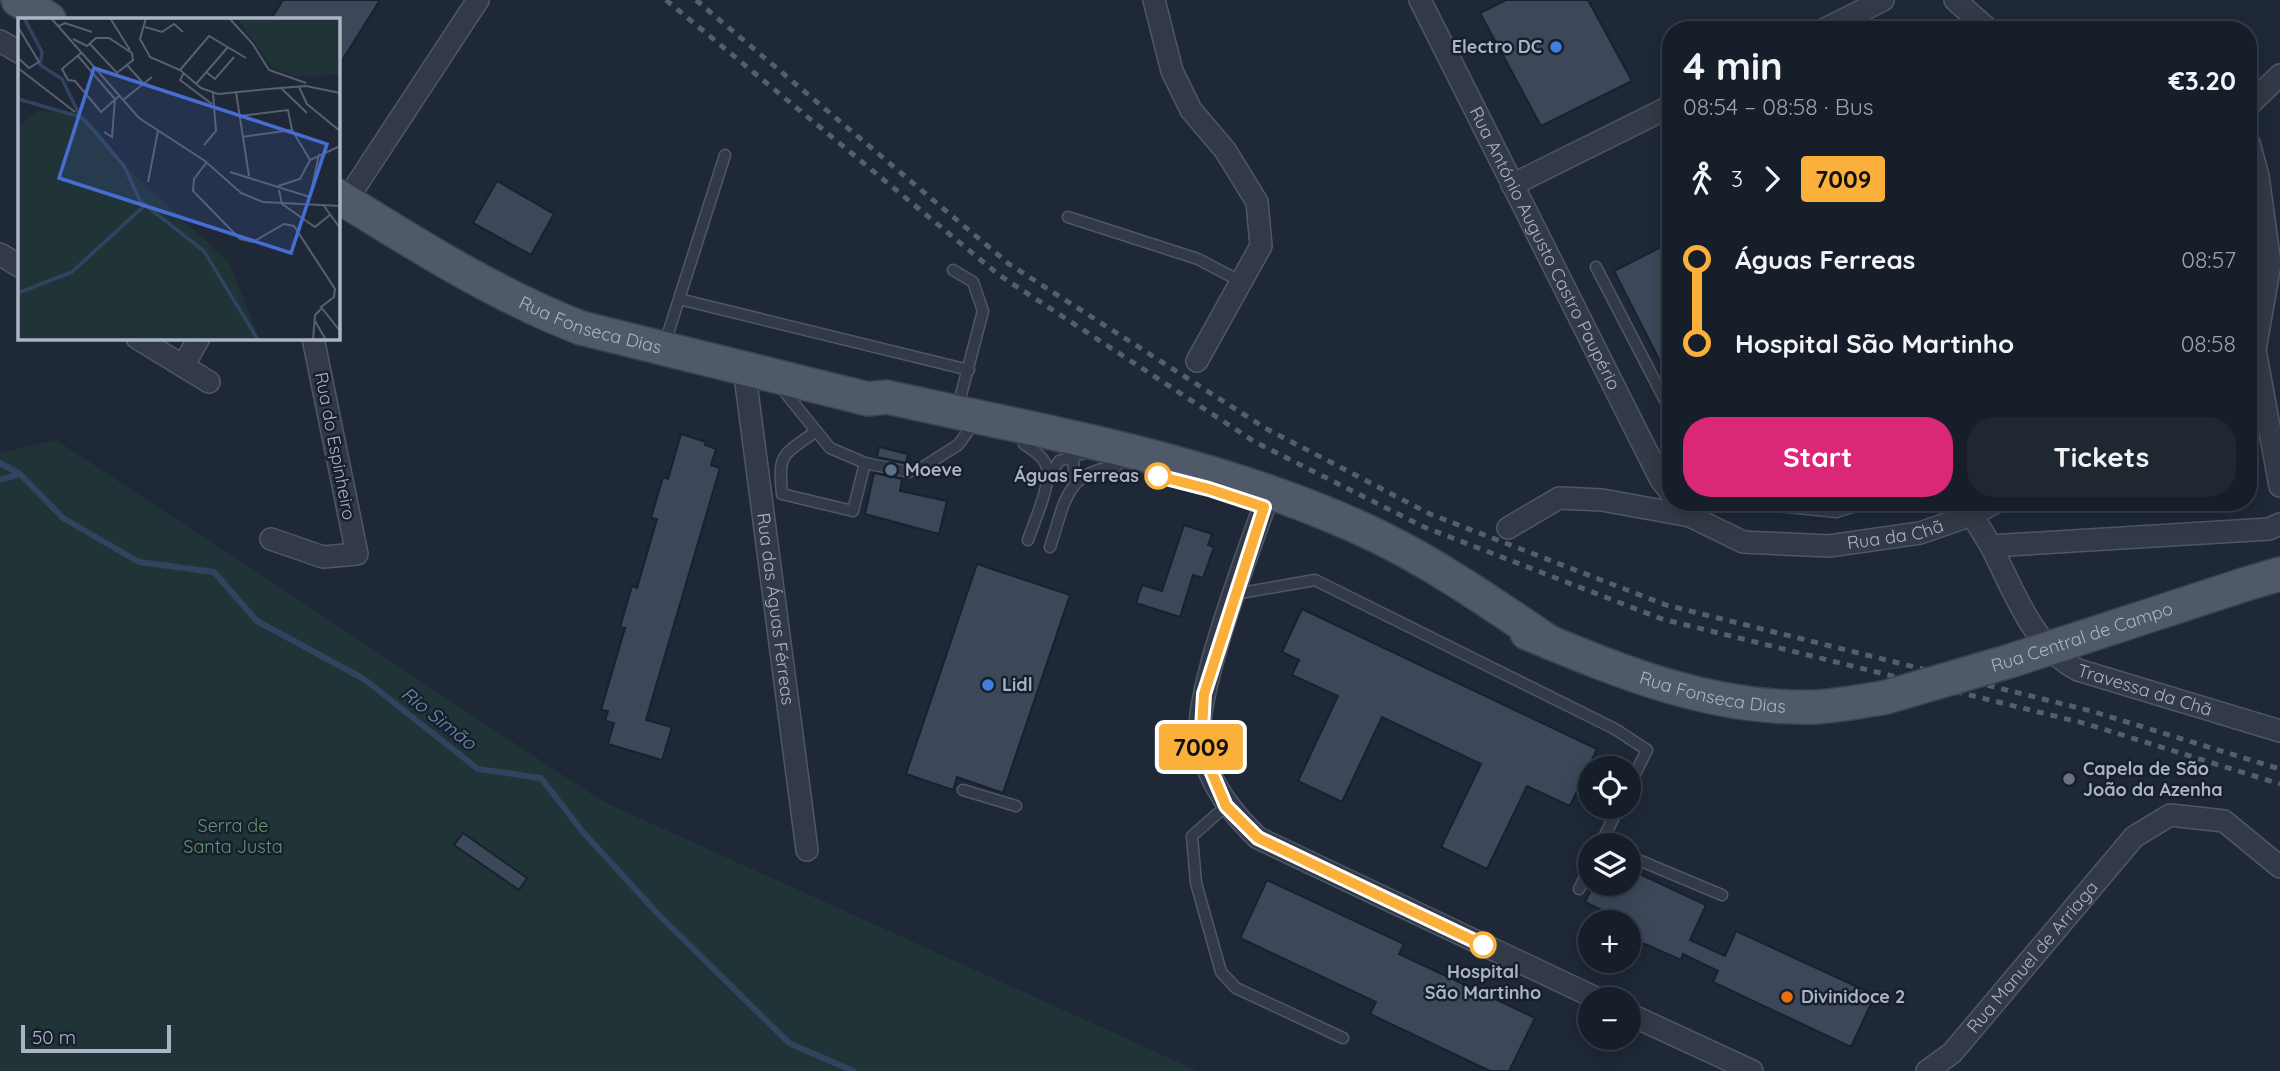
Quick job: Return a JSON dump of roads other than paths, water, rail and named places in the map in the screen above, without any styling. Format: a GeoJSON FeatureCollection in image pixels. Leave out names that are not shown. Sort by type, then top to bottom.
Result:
{"type":"FeatureCollection","features":[{"type":"Feature","properties":{"kind":"main road"},"geometry":{"type":"LineString","coordinates":[[18,0],[48,18]]}},
{"type":"Feature","properties":{"kind":"main road","name":"Rua Fonseca Dias"},"geometry":{"type":"LineString","coordinates":[[342,198],[541,313],[581,328],[868,399],[882,409],[964,419],[1028,437],[1159,459],[1257,496],[1404,568],[1485,616],[1659,686],[1737,702],[1815,707],[1883,698]]}},
{"type":"Feature","properties":{"kind":"main road","name":"Rua Fonseca Dias"},"geometry":{"type":"LineString","coordinates":[[1028,437],[1072,469],[1117,466],[1209,489],[1257,496],[1318,511],[1394,546],[1499,608],[1549,642]]}},
{"type":"Feature","properties":{"kind":"main road","name":"Rua Central de Campo"},"geometry":{"type":"LineString","coordinates":[[1883,698],[2010,661],[2280,573]]}},
{"type":"Feature","properties":{"kind":"street"},"geometry":{"type":"LineString","coordinates":[[342,198],[478,0]]}},
{"type":"Feature","properties":{"kind":"street"},"geometry":{"type":"LineString","coordinates":[[1154,0],[1172,71],[1191,110],[1226,150],[1257,202],[1261,246],[1197,361]]}},
{"type":"Feature","properties":{"kind":"street"},"geometry":{"type":"LineString","coordinates":[[1841,21],[1883,0]]}},
{"type":"Feature","properties":{"kind":"street"},"geometry":{"type":"LineString","coordinates":[[1955,0],[1979,21]]}},
{"type":"Feature","properties":{"kind":"street","name":"Rua António Augusto Castro Paupério"},"geometry":{"type":"LineString","coordinates":[[1423,1],[1512,185],[1662,481]]}},
{"type":"Feature","properties":{"kind":"street"},"geometry":{"type":"LineString","coordinates":[[0,41],[18,51]]}},
{"type":"Feature","properties":{"kind":"street"},"geometry":{"type":"LineString","coordinates":[[2257,97],[2280,75]]}},
{"type":"Feature","properties":{"kind":"street"},"geometry":{"type":"LineString","coordinates":[[1512,185],[1662,110]]}},
{"type":"Feature","properties":{"kind":"street"},"geometry":{"type":"LineString","coordinates":[[2257,172],[2270,264],[2257,307]]}},
{"type":"Feature","properties":{"kind":"street"},"geometry":{"type":"LineString","coordinates":[[0,254],[18,265]]}},
{"type":"Feature","properties":{"kind":"street"},"geometry":{"type":"LineString","coordinates":[[140,340],[209,383]]}},
{"type":"Feature","properties":{"kind":"street"},"geometry":{"type":"LineString","coordinates":[[183,366],[198,340]]}},
{"type":"Feature","properties":{"kind":"street","name":"Rua do Espinheiro"},"geometry":{"type":"LineString","coordinates":[[271,539],[323,557],[356,554],[313,340]]}},
{"type":"Feature","properties":{"kind":"street"},"geometry":{"type":"LineString","coordinates":[[2257,362],[2280,486]]}},
{"type":"Feature","properties":{"kind":"street","name":"Rua das Águas Férreas"},"geometry":{"type":"LineString","coordinates":[[758,372],[807,850]]}},
{"type":"Feature","properties":{"kind":"street"},"geometry":{"type":"LineString","coordinates":[[1257,496],[1235,594],[1204,694],[1201,747],[1226,806],[1258,838],[1578,990]]}},
{"type":"Feature","properties":{"kind":"street","name":"Rua da Chã"},"geometry":{"type":"LineString","coordinates":[[1508,528],[1559,498],[1662,507]]}},
{"type":"Feature","properties":{"kind":"street","name":"Rua da Chã"},"geometry":{"type":"LineString","coordinates":[[1689,511],[1743,542],[1829,547],[1920,533],[1980,511]]}},
{"type":"Feature","properties":{"kind":"street"},"geometry":{"type":"LineString","coordinates":[[1972,515],[1991,546],[2269,528],[2280,524]]}},
{"type":"Feature","properties":{"kind":"street","name":"Travessa da Chã"},"geometry":{"type":"LineString","coordinates":[[1991,546],[2035,631],[2060,661],[2078,670],[2280,731]]}},
{"type":"Feature","properties":{"kind":"street","name":"Rua Manuel de Arriaga"},"geometry":{"type":"LineString","coordinates":[[1927,1071],[1952,1053],[2134,837],[2170,815],[2224,821],[2280,866]]}},
{"type":"Feature","properties":{"kind":"street"},"geometry":{"type":"LineString","coordinates":[[1641,1020],[1752,1071]]}},
{"type":"Feature","properties":{"kind":"lane"},"geometry":{"type":"LineString","coordinates":[[663,349],[725,155]]}},
{"type":"Feature","properties":{"kind":"lane"},"geometry":{"type":"LineString","coordinates":[[1068,217],[1198,259],[1240,281]]}},
{"type":"Feature","properties":{"kind":"lane"},"geometry":{"type":"LineString","coordinates":[[1596,267],[1662,395]]}},
{"type":"Feature","properties":{"kind":"lane"},"geometry":{"type":"LineString","coordinates":[[758,372],[830,448],[865,463],[909,472],[923,467],[958,445],[964,419],[969,370],[984,312],[973,282],[953,270]]}},
{"type":"Feature","properties":{"kind":"lane"},"geometry":{"type":"LineString","coordinates":[[679,299],[969,370]]}},
{"type":"Feature","properties":{"kind":"lane"},"geometry":{"type":"LineString","coordinates":[[814,432],[786,453],[779,465],[782,494],[853,512],[865,463]]}},
{"type":"Feature","properties":{"kind":"lane"},"geometry":{"type":"LineString","coordinates":[[1028,437],[1047,467],[1047,481]]}},
{"type":"Feature","properties":{"kind":"lane"},"geometry":{"type":"LineString","coordinates":[[1050,547],[1079,452],[1124,460],[1159,459]]}},
{"type":"Feature","properties":{"kind":"lane"},"geometry":{"type":"LineString","coordinates":[[1028,540],[1053,468],[1072,469]]}},
{"type":"Feature","properties":{"kind":"lane"},"geometry":{"type":"LineString","coordinates":[[1235,594],[1315,580],[1615,729],[1647,750],[1641,762]]}},
{"type":"Feature","properties":{"kind":"lane"},"geometry":{"type":"LineString","coordinates":[[963,790],[1016,806]]}},
{"type":"Feature","properties":{"kind":"lane"},"geometry":{"type":"LineString","coordinates":[[1226,806],[1192,836],[1196,883],[1221,972],[1236,988],[1343,1038]]}},
{"type":"Feature","properties":{"kind":"lane"},"geometry":{"type":"LineString","coordinates":[[1641,861],[1722,895]]}},
{"type":"Feature","properties":{"kind":"waterway"},"geometry":{"type":"LineString","coordinates":[[0,463],[20,474]]}},
{"type":"Feature","properties":{"kind":"waterway","name":"Rio Simão"},"geometry":{"type":"LineString","coordinates":[[0,480],[20,474],[63,518],[139,562],[214,572],[257,621],[364,679],[478,769],[541,778],[582,831],[657,913],[789,1043],[853,1071]]}},
{"type":"Feature","properties":{"kind":"railway"},"geometry":{"type":"LineString","coordinates":[[666,0],[999,275],[1255,442],[1424,527],[1662,619],[2087,724],[2280,784]]}},
{"type":"Feature","properties":{"kind":"railway"},"geometry":{"type":"LineString","coordinates":[[696,0],[1009,264],[1265,428],[1430,514],[1666,605],[2091,711],[2280,769]]}},
{"type":"Feature","properties":{"kind":"place","name":"Electro DC"},"geometry":{"type":"Point","coordinates":[1556,47]}},
{"type":"Feature","properties":{"kind":"place","name":"Moeve"},"geometry":{"type":"Point","coordinates":[891,470]}},
{"type":"Feature","properties":{"kind":"place","name":"Águas Ferreas"},"geometry":{"type":"Point","coordinates":[1158,476]}},
{"type":"Feature","properties":{"kind":"place","name":"Lidl"},"geometry":{"type":"Point","coordinates":[988,685]}},
{"type":"Feature","properties":{"kind":"place","name":"Capela de São João da Azenha"},"geometry":{"type":"Point","coordinates":[2069,779]}},
{"type":"Feature","properties":{"kind":"place","name":"Hospital São Martinho"},"geometry":{"type":"Point","coordinates":[1483,945]}},
{"type":"Feature","properties":{"kind":"place","name":"Divinidoce 2"},"geometry":{"type":"Point","coordinates":[1787,997]}},
{"type":"Feature","properties":{"kind":"park label","name":"Serra de Santa Justa"},"geometry":{"type":"Point","coordinates":[233,836]}}]}
